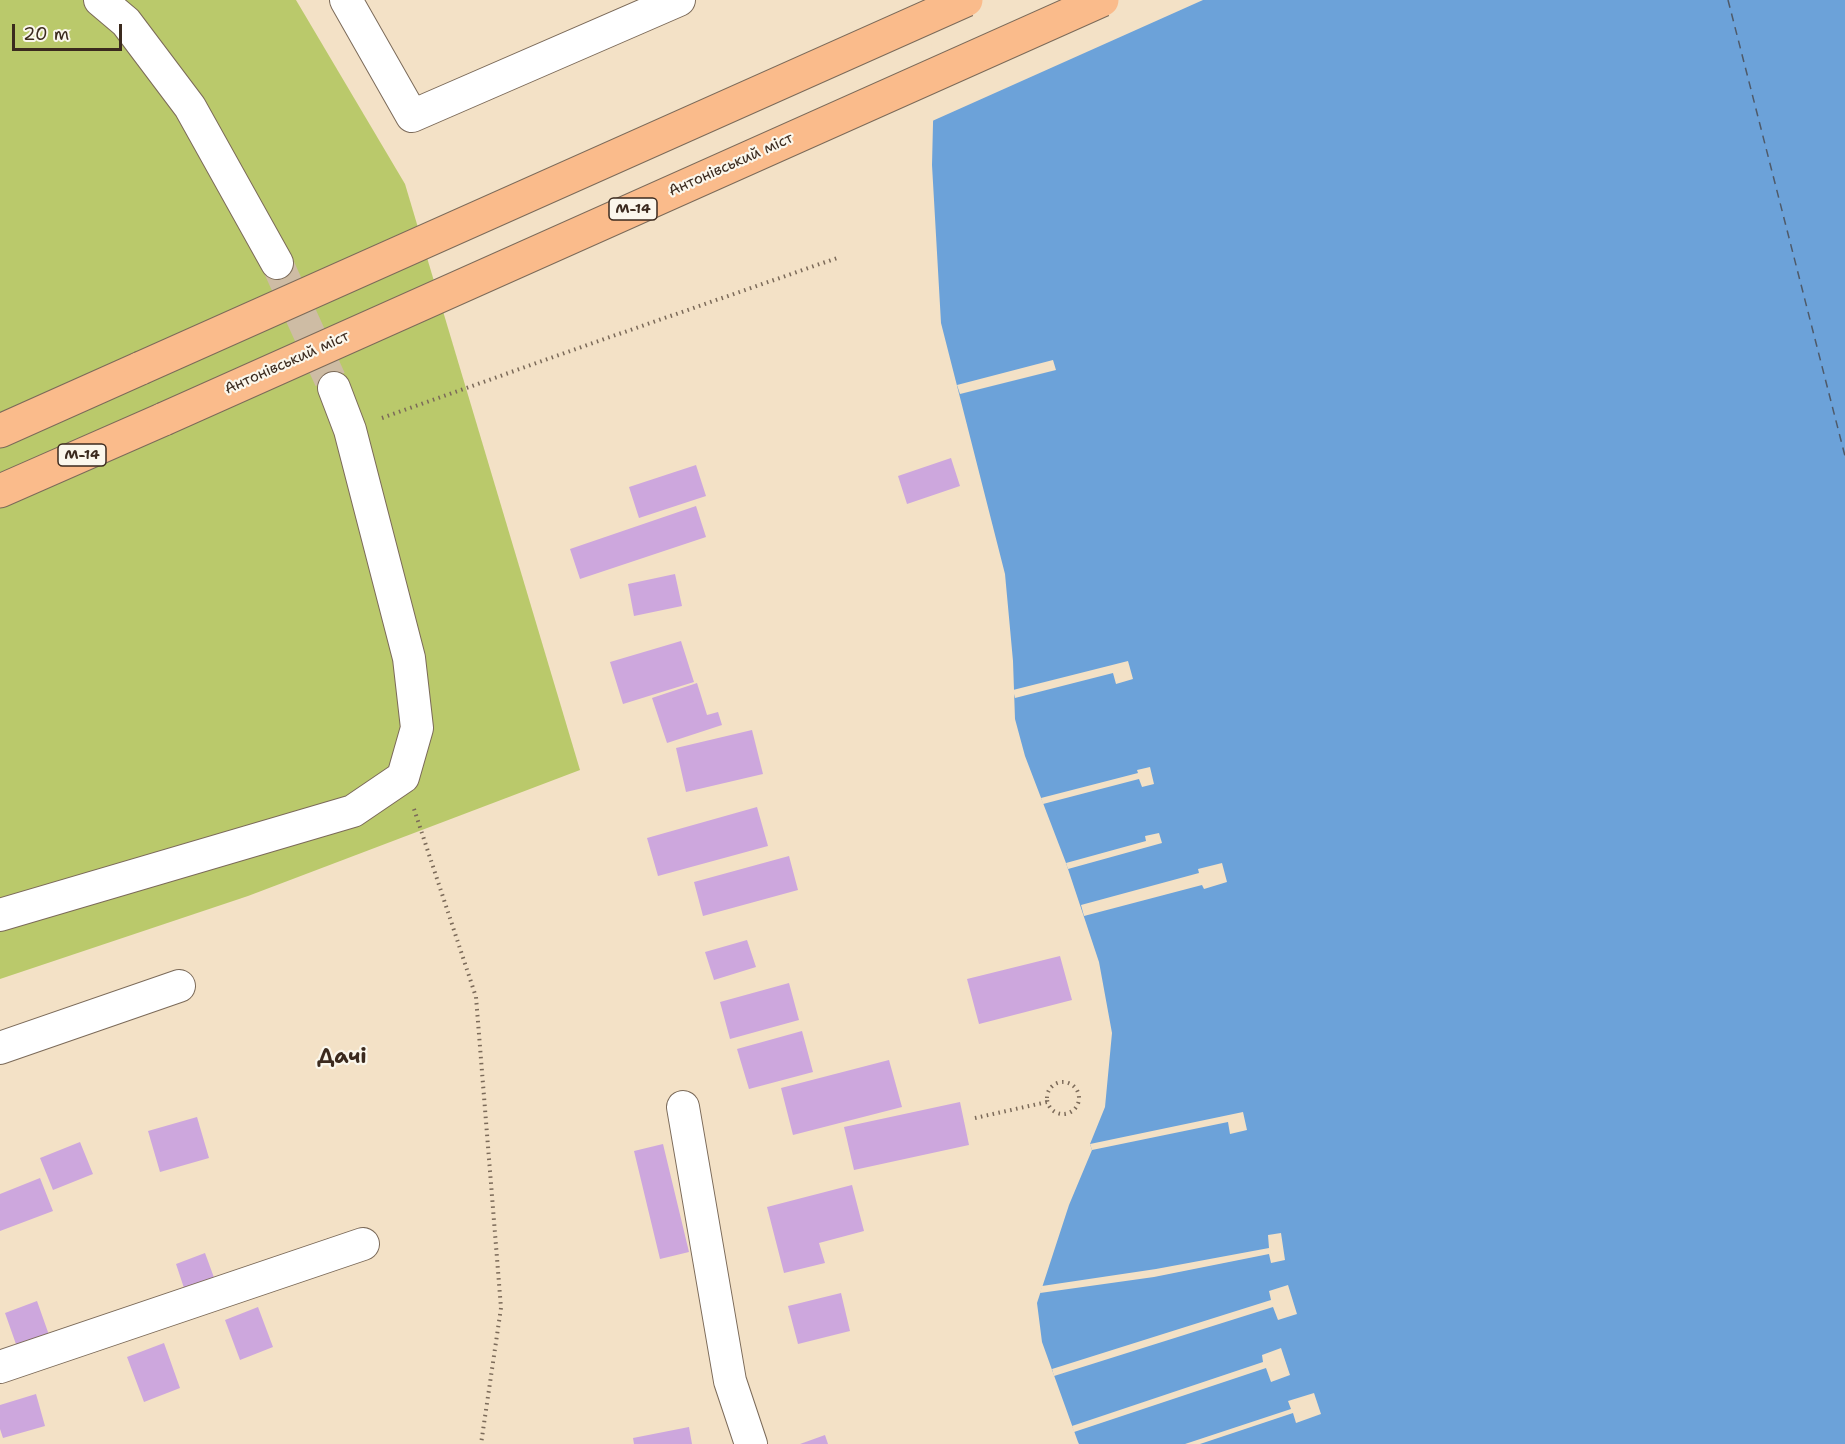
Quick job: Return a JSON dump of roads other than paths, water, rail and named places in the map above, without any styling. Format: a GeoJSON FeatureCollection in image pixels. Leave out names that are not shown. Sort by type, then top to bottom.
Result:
{"type":"FeatureCollection","features":[{"type":"Feature","properties":{"kind":"highway"},"geometry":{"type":"LineString","coordinates":[[0,431],[966,0]]}},
{"type":"Feature","properties":{"kind":"highway","name":"Антонівський міст"},"geometry":{"type":"LineString","coordinates":[[0,491],[1102,0]]}},
{"type":"Feature","properties":{"kind":"street"},"geometry":{"type":"LineString","coordinates":[[100,0],[126,22],[190,107],[277,262]]}},
{"type":"Feature","properties":{"kind":"street"},"geometry":{"type":"LineString","coordinates":[[346,0],[412,116],[679,0]]}},
{"type":"Feature","properties":{"kind":"street"},"geometry":{"type":"LineString","coordinates":[[0,915],[353,811],[403,777],[417,728],[410,658],[350,430],[334,388]]}},
{"type":"Feature","properties":{"kind":"street"},"geometry":{"type":"LineString","coordinates":[[0,1048],[179,986]]}},
{"type":"Feature","properties":{"kind":"street"},"geometry":{"type":"LineString","coordinates":[[683,1107],[730,1381],[751,1444]]}},
{"type":"Feature","properties":{"kind":"street"},"geometry":{"type":"LineString","coordinates":[[0,1367],[363,1244]]}},
{"type":"Feature","properties":{"kind":"water"},"geometry":{"type":"Polygon","coordinates":[[[936,0],[1845,0],[1845,1444],[1079,1444],[1042,1342],[1037,1303],[1069,1205],[1092,1150],[1090,1144],[1105,1107],[1112,1033],[1099,962],[1066,863],[1025,756],[1015,719],[1013,661],[1005,574],[941,323],[932,165],[936,0]]]}},
{"type":"Feature","properties":{"kind":"tunnel"},"geometry":{"type":"LineString","coordinates":[[277,263],[334,388]]}},
{"type":"Feature","properties":{"kind":"district","name":"Дачі"},"geometry":{"type":"Point","coordinates":[342,1058]}}]}
